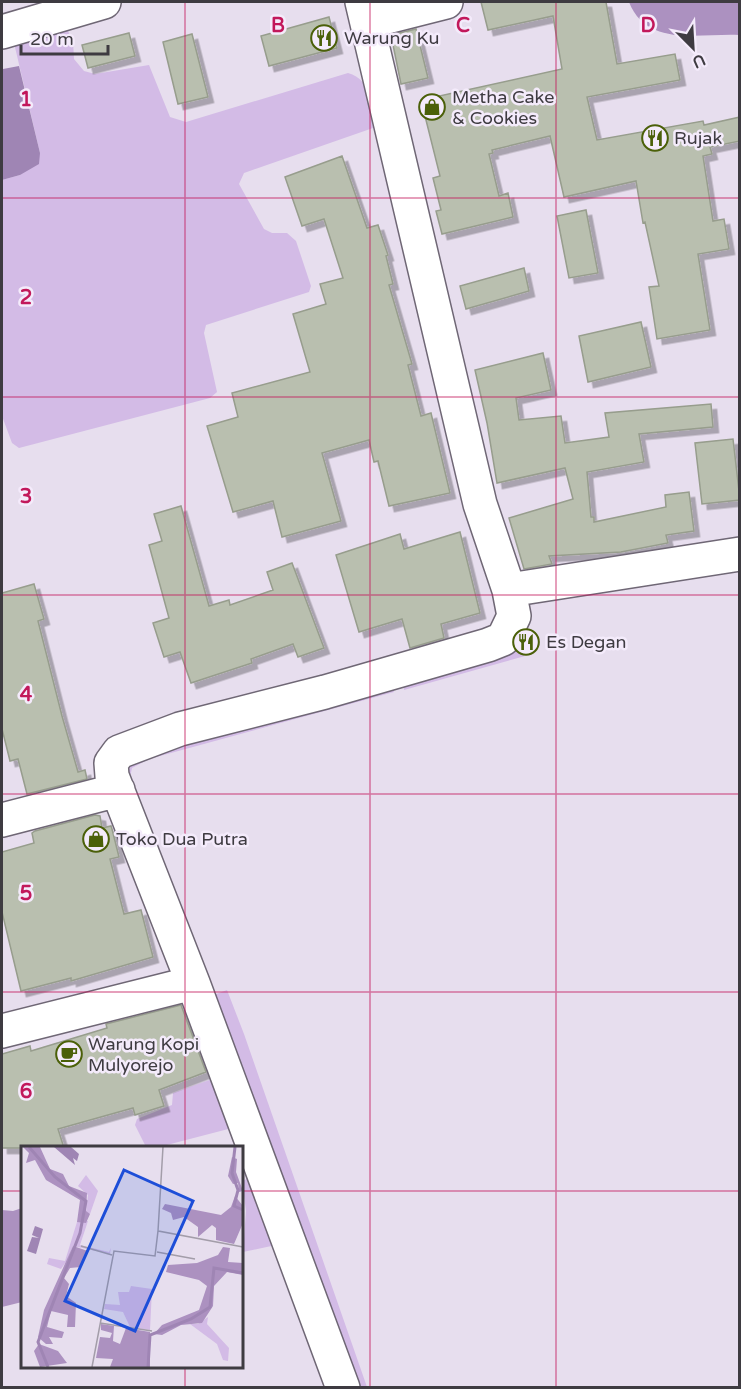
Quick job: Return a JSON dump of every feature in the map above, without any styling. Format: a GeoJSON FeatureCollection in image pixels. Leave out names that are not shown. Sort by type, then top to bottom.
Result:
{"type":"FeatureCollection","features":[{"type":"Feature","properties":{"kind":"street"},"geometry":{"type":"LineString","coordinates":[[2,32],[104,2]]}},
{"type":"Feature","properties":{"kind":"street"},"geometry":{"type":"LineString","coordinates":[[342,1388],[193,983],[112,776],[111,763],[119,752],[180,729],[325,692],[503,639],[514,616],[509,590],[480,504],[364,12],[446,2]]}},
{"type":"Feature","properties":{"kind":"street"},"geometry":{"type":"LineString","coordinates":[[509,590],[740,554]]}},
{"type":"Feature","properties":{"kind":"street"},"geometry":{"type":"LineString","coordinates":[[2,820],[118,790]]}},
{"type":"Feature","properties":{"kind":"street"},"geometry":{"type":"LineString","coordinates":[[2,1031],[193,983]]}},
{"type":"Feature","properties":{"kind":"shaded area"},"geometry":{"type":"Polygon","coordinates":[[[629,2],[739,2],[739,35],[692,36],[661,32],[648,26],[637,17],[629,2]]]}},
{"type":"Feature","properties":{"kind":"shaded area"},"geometry":{"type":"Polygon","coordinates":[[[64,23],[73,41],[74,59],[84,71],[95,74],[149,65],[170,117],[186,122],[348,73],[356,76],[366,87],[373,128],[244,173],[239,184],[264,229],[272,233],[287,233],[296,241],[311,286],[309,292],[206,325],[204,333],[217,392],[210,398],[19,448],[12,443],[2,416],[2,180],[20,175],[40,153],[14,43],[64,23]]]}},
{"type":"Feature","properties":{"kind":"shaded area"},"geometry":{"type":"Polygon","coordinates":[[[19,66],[40,153],[39,164],[20,175],[2,180],[2,67],[3,69],[19,66]]]}},
{"type":"Feature","properties":{"kind":"shaded area"},"geometry":{"type":"Polygon","coordinates":[[[503,639],[525,656],[404,690],[403,684],[393,687],[394,692],[149,759],[132,768],[130,777],[211,996],[227,990],[367,1387],[329,1387],[276,1245],[243,1252],[246,1211],[243,1181],[254,1176],[236,1127],[163,1146],[146,1146],[135,1125],[137,1119],[172,1105],[173,1093],[218,1077],[119,752],[503,639]]]}},
{"type":"Feature","properties":{"kind":"shaded area"},"geometry":{"type":"Polygon","coordinates":[[[21,1208],[21,1302],[2,1307],[2,1210],[13,1211],[21,1208]]]}},
{"type":"Feature","properties":{"kind":"building"},"geometry":{"type":"Polygon","coordinates":[[[481,2],[606,2],[617,64],[675,54],[680,80],[587,97],[597,140],[703,121],[704,125],[740,117],[740,141],[710,147],[712,154],[703,156],[713,221],[724,219],[729,249],[698,254],[710,330],[657,339],[649,287],[659,286],[645,222],[643,223],[636,181],[564,197],[550,136],[492,150],[493,153],[489,154],[499,196],[508,193],[513,217],[442,234],[436,211],[441,210],[433,178],[440,176],[421,100],[562,69],[553,16],[488,30],[481,2]]]}},
{"type":"Feature","properties":{"kind":"building"},"geometry":{"type":"Polygon","coordinates":[[[329,17],[337,48],[269,66],[261,36],[329,17]]]}},
{"type":"Feature","properties":{"kind":"building"},"geometry":{"type":"Polygon","coordinates":[[[416,29],[428,78],[401,84],[391,35],[416,29]]]}},
{"type":"Feature","properties":{"kind":"building"},"geometry":{"type":"Polygon","coordinates":[[[129,33],[135,56],[88,68],[82,45],[129,33]]]}},
{"type":"Feature","properties":{"kind":"building"},"geometry":{"type":"Polygon","coordinates":[[[192,34],[208,97],[178,104],[163,42],[192,34]]]}},
{"type":"Feature","properties":{"kind":"building"},"geometry":{"type":"Polygon","coordinates":[[[342,156],[367,228],[378,225],[388,255],[386,256],[393,284],[389,285],[412,364],[408,365],[421,416],[431,413],[450,493],[389,506],[378,461],[374,462],[369,440],[322,453],[341,521],[282,537],[273,501],[233,512],[207,426],[238,417],[232,393],[310,372],[293,314],[326,304],[320,284],[343,278],[324,219],[302,226],[285,177],[342,156]]]}},
{"type":"Feature","properties":{"kind":"building"},"geometry":{"type":"Polygon","coordinates":[[[586,210],[598,273],[569,278],[557,216],[586,210]]]}},
{"type":"Feature","properties":{"kind":"building"},"geometry":{"type":"Polygon","coordinates":[[[524,268],[529,291],[466,309],[460,286],[524,268]]]}},
{"type":"Feature","properties":{"kind":"building"},"geometry":{"type":"Polygon","coordinates":[[[641,322],[651,367],[588,382],[579,336],[641,322]]]}},
{"type":"Feature","properties":{"kind":"building"},"geometry":{"type":"Polygon","coordinates":[[[543,353],[551,390],[516,398],[519,420],[561,416],[565,443],[609,437],[605,413],[711,404],[713,427],[639,434],[644,462],[587,472],[591,517],[594,517],[594,522],[666,507],[665,495],[689,492],[694,531],[666,535],[668,543],[621,552],[549,556],[552,564],[524,569],[509,518],[573,499],[565,468],[497,483],[475,370],[543,353]]]}},
{"type":"Feature","properties":{"kind":"building"},"geometry":{"type":"Polygon","coordinates":[[[733,439],[740,500],[702,504],[695,443],[733,439]]]}},
{"type":"Feature","properties":{"kind":"building"},"geometry":{"type":"Polygon","coordinates":[[[181,506],[209,606],[229,600],[230,605],[273,590],[267,572],[292,563],[324,648],[298,657],[293,644],[251,659],[252,663],[191,683],[180,652],[164,657],[153,623],[169,618],[149,545],[162,541],[154,514],[181,506]]]}},
{"type":"Feature","properties":{"kind":"building"},"geometry":{"type":"Polygon","coordinates":[[[460,532],[480,613],[441,624],[444,638],[410,648],[402,619],[359,632],[336,555],[400,534],[404,549],[460,532]]]}},
{"type":"Feature","properties":{"kind":"building"},"geometry":{"type":"Polygon","coordinates":[[[34,584],[44,619],[38,621],[62,716],[78,772],[85,770],[87,779],[27,794],[18,759],[10,761],[2,729],[2,593],[34,584]]]}},
{"type":"Feature","properties":{"kind":"building"},"geometry":{"type":"Polygon","coordinates":[[[95,815],[100,816],[102,828],[111,826],[119,857],[110,859],[124,914],[141,910],[153,957],[71,981],[71,978],[21,991],[2,912],[2,852],[34,843],[32,833],[35,831],[95,815]]]}},
{"type":"Feature","properties":{"kind":"building"},"geometry":{"type":"Polygon","coordinates":[[[181,1005],[206,1072],[159,1090],[164,1106],[135,1115],[133,1108],[58,1129],[63,1146],[2,1148],[2,1054],[30,1046],[31,1051],[107,1028],[106,1024],[181,1005]]]}},
{"type":"Feature","properties":{"kind":"place","name":"Warung Ku"},"geometry":{"type":"Point","coordinates":[324,38]}},
{"type":"Feature","properties":{"kind":"place","name":"Metha Cake & Cookies"},"geometry":{"type":"Point","coordinates":[432,107]}},
{"type":"Feature","properties":{"kind":"place","name":"Rujak"},"geometry":{"type":"Point","coordinates":[655,138]}},
{"type":"Feature","properties":{"kind":"place","name":"Es Degan"},"geometry":{"type":"Point","coordinates":[526,642]}},
{"type":"Feature","properties":{"kind":"place","name":"Toko Dua Putra"},"geometry":{"type":"Point","coordinates":[96,839]}},
{"type":"Feature","properties":{"kind":"place","name":"Warung Kopi Mulyorejo"},"geometry":{"type":"Point","coordinates":[69,1054]}}]}
